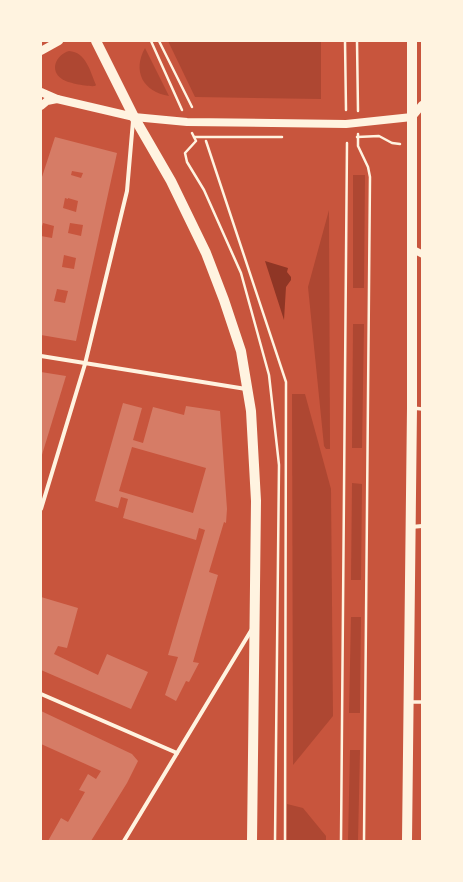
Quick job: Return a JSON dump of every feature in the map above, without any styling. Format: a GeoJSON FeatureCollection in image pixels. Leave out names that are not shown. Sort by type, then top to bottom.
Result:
{"type":"FeatureCollection","features":[{"type":"Feature","properties":{"kind":"main road"},"geometry":{"type":"LineString","coordinates":[[41,51],[59,41]]}},
{"type":"Feature","properties":{"kind":"main road"},"geometry":{"type":"LineString","coordinates":[[96,41],[134,117],[171,181],[206,253],[241,351],[251,411],[256,501],[252,841]]}},
{"type":"Feature","properties":{"kind":"main road"},"geometry":{"type":"LineString","coordinates":[[407,841],[410,527],[417,408],[412,249],[412,41]]}},
{"type":"Feature","properties":{"kind":"main road"},"geometry":{"type":"LineString","coordinates":[[41,92],[57,99],[134,117],[198,123],[358,124],[412,117],[422,105]]}},
{"type":"Feature","properties":{"kind":"main road"},"geometry":{"type":"LineString","coordinates":[[41,106],[47,101],[57,99]]}},
{"type":"Feature","properties":{"kind":"street"},"geometry":{"type":"LineString","coordinates":[[41,509],[85,364],[127,191],[134,117]]}},
{"type":"Feature","properties":{"kind":"street"},"geometry":{"type":"LineString","coordinates":[[412,249],[422,254]]}},
{"type":"Feature","properties":{"kind":"street"},"geometry":{"type":"LineString","coordinates":[[41,356],[248,389]]}},
{"type":"Feature","properties":{"kind":"street"},"geometry":{"type":"LineString","coordinates":[[410,527],[422,526]]}},
{"type":"Feature","properties":{"kind":"street"},"geometry":{"type":"LineString","coordinates":[[124,841],[255,623]]}},
{"type":"Feature","properties":{"kind":"street"},"geometry":{"type":"LineString","coordinates":[[41,694],[177,753]]}},
{"type":"Feature","properties":{"kind":"street"},"geometry":{"type":"LineString","coordinates":[[409,702],[422,702]]}},
{"type":"Feature","properties":{"kind":"path"},"geometry":{"type":"LineString","coordinates":[[159,41],[192,107]]}},
{"type":"Feature","properties":{"kind":"path"},"geometry":{"type":"LineString","coordinates":[[345,41],[346,110]]}},
{"type":"Feature","properties":{"kind":"path"},"geometry":{"type":"LineString","coordinates":[[357,41],[358,146],[368,167],[370,177],[364,841]]}},
{"type":"Feature","properties":{"kind":"path"},"geometry":{"type":"LineString","coordinates":[[352,137],[379,136],[392,143],[411,144]]}},
{"type":"Feature","properties":{"kind":"path"},"geometry":{"type":"LineString","coordinates":[[194,137],[283,137]]}},
{"type":"Feature","properties":{"kind":"path"},"geometry":{"type":"LineString","coordinates":[[206,141],[286,382],[285,841]]}},
{"type":"Feature","properties":{"kind":"path"},"geometry":{"type":"LineString","coordinates":[[341,841],[346,143]]}},
{"type":"Feature","properties":{"kind":"shaded area"},"geometry":{"type":"Polygon","coordinates":[[[168,41],[321,41],[321,99],[195,97],[168,41]]]}},
{"type":"Feature","properties":{"kind":"shaded area"},"geometry":{"type":"Polygon","coordinates":[[[145,48],[169,96],[152,90],[142,79],[140,65],[141,57],[145,48]]]}},
{"type":"Feature","properties":{"kind":"shaded area"},"geometry":{"type":"Polygon","coordinates":[[[69,51],[80,55],[87,63],[96,85],[95,86],[68,82],[58,75],[55,67],[56,63],[64,53],[69,51]]]}},
{"type":"Feature","properties":{"kind":"shaded area"},"geometry":{"type":"Polygon","coordinates":[[[353,175],[365,175],[364,288],[353,288],[353,175]]]}},
{"type":"Feature","properties":{"kind":"shaded area"},"geometry":{"type":"Polygon","coordinates":[[[329,210],[330,449],[326,449],[324,446],[308,287],[329,210]]]}},
{"type":"Feature","properties":{"kind":"shaded area"},"geometry":{"type":"Polygon","coordinates":[[[265,261],[288,268],[287,272],[291,277],[291,280],[286,287],[284,320],[265,261]]]}},
{"type":"Feature","properties":{"kind":"shaded area"},"geometry":{"type":"Polygon","coordinates":[[[353,324],[364,324],[362,448],[352,448],[353,324]]]}},
{"type":"Feature","properties":{"kind":"shaded area"},"geometry":{"type":"Polygon","coordinates":[[[292,394],[305,394],[331,489],[333,716],[293,765],[292,394]]]}},
{"type":"Feature","properties":{"kind":"shaded area"},"geometry":{"type":"Polygon","coordinates":[[[352,483],[362,484],[361,580],[351,580],[352,483]]]}},
{"type":"Feature","properties":{"kind":"shaded area"},"geometry":{"type":"Polygon","coordinates":[[[351,617],[361,617],[360,713],[349,713],[351,617]]]}},
{"type":"Feature","properties":{"kind":"shaded area"},"geometry":{"type":"Polygon","coordinates":[[[350,750],[360,750],[358,841],[348,841],[350,750]]]}},
{"type":"Feature","properties":{"kind":"shaded area"},"geometry":{"type":"Polygon","coordinates":[[[287,804],[303,808],[326,836],[326,841],[287,841],[287,804]]]}},
{"type":"Feature","properties":{"kind":"building"},"geometry":{"type":"Polygon","coordinates":[[[55,137],[117,153],[76,341],[41,335],[41,236],[52,238],[54,226],[43,223],[41,230],[41,180],[55,137]],[[72,171],[71,175],[81,178],[83,173],[72,171]],[[65,198],[63,208],[76,212],[78,201],[65,198]],[[70,223],[68,233],[81,236],[83,225],[70,223]],[[64,255],[62,267],[74,269],[76,258],[64,255]],[[57,289],[54,301],[65,303],[68,291],[57,289]]]}},
{"type":"Feature","properties":{"kind":"building"},"geometry":{"type":"Polygon","coordinates":[[[41,372],[66,376],[41,458],[41,372]]]}},
{"type":"Feature","properties":{"kind":"building"},"geometry":{"type":"Polygon","coordinates":[[[123,403],[142,408],[133,440],[143,443],[153,407],[184,415],[186,406],[220,411],[227,509],[226,523],[224,522],[209,572],[218,575],[193,662],[199,663],[189,682],[186,681],[176,701],[165,695],[178,657],[168,655],[205,530],[199,528],[196,540],[123,518],[128,499],[121,497],[118,508],[95,501],[123,403]],[[132,447],[119,491],[193,513],[206,468],[132,447]]]}},
{"type":"Feature","properties":{"kind":"building"},"geometry":{"type":"Polygon","coordinates":[[[41,597],[78,608],[67,648],[58,646],[54,654],[98,675],[107,654],[148,672],[131,709],[41,670],[41,597]]]}},
{"type":"Feature","properties":{"kind":"building"},"geometry":{"type":"Polygon","coordinates":[[[41,711],[132,754],[138,761],[127,783],[91,841],[48,841],[61,818],[68,822],[85,792],[79,790],[88,774],[96,779],[101,771],[41,744],[41,711]]]}}]}
